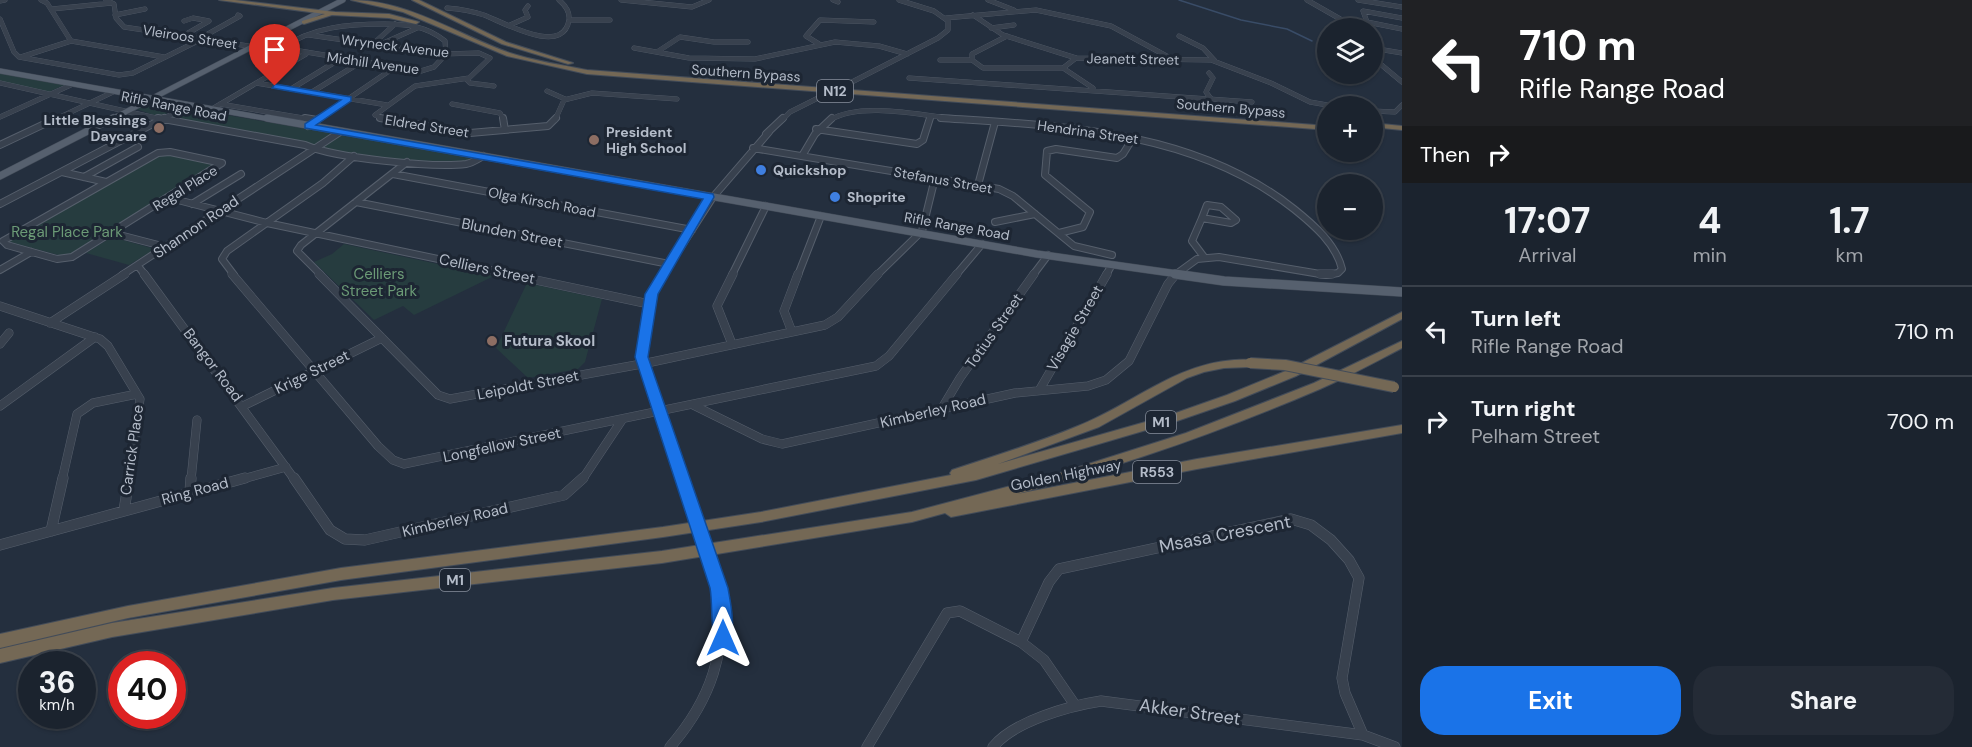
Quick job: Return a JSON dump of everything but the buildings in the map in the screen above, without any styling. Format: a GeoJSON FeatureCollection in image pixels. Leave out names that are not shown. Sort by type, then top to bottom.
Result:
{"type":"FeatureCollection","features":[{"type":"Feature","properties":{"kind":"highway"},"geometry":{"type":"LineString","coordinates":[[222,0],[411,20],[493,48]]}},
{"type":"Feature","properties":{"kind":"highway","name":"Southern Bypass"},"geometry":{"type":"LineString","coordinates":[[354,0],[405,11],[493,48],[553,66],[622,77],[1179,115],[1317,127]]}},
{"type":"Feature","properties":{"kind":"highway","name":"Southern Bypass"},"geometry":{"type":"LineString","coordinates":[[381,0],[416,9],[514,50],[578,65],[644,73],[1193,109]]}},
{"type":"Feature","properties":{"kind":"highway"},"geometry":{"type":"LineString","coordinates":[[415,0],[504,43],[578,65]]}},
{"type":"Feature","properties":{"kind":"highway"},"geometry":{"type":"LineString","coordinates":[[301,22],[310,13],[306,9]]}},
{"type":"Feature","properties":{"kind":"highway"},"geometry":{"type":"LineString","coordinates":[[301,22],[327,15],[365,15]]}},
{"type":"Feature","properties":{"kind":"highway","name":"Southern Bypass"},"geometry":{"type":"LineString","coordinates":[[1203,110],[1317,120]]}},
{"type":"Feature","properties":{"kind":"highway"},"geometry":{"type":"LineString","coordinates":[[1383,126],[1402,128]]}},
{"type":"Feature","properties":{"kind":"highway"},"geometry":{"type":"LineString","coordinates":[[1383,134],[1402,136]]}},
{"type":"Feature","properties":{"kind":"highway","name":"M1"},"geometry":{"type":"LineString","coordinates":[[0,641],[128,612],[341,574],[663,532],[905,490],[976,475],[1173,418],[1292,373],[1402,315]]}},
{"type":"Feature","properties":{"kind":"highway","name":"M1"},"geometry":{"type":"LineString","coordinates":[[0,656],[112,630],[333,594],[674,555],[912,517],[1060,478],[1170,443],[1318,386],[1402,344]]}},
{"type":"Feature","properties":{"kind":"highway"},"geometry":{"type":"LineString","coordinates":[[905,490],[1026,450],[1097,423],[1178,376],[1213,365],[1285,364],[1398,388]]}},
{"type":"Feature","properties":{"kind":"highway","name":"Golden Highway"},"geometry":{"type":"LineString","coordinates":[[912,517],[968,510],[1197,464],[1402,429]]}},
{"type":"Feature","properties":{"kind":"main road"},"geometry":{"type":"LineString","coordinates":[[254,47],[340,2],[349,0]]}},
{"type":"Feature","properties":{"kind":"main road"},"geometry":{"type":"LineString","coordinates":[[0,176],[301,22]]}},
{"type":"Feature","properties":{"kind":"main road"},"geometry":{"type":"LineString","coordinates":[[237,44],[263,41]]}},
{"type":"Feature","properties":{"kind":"main road","name":"Rifle Range Road"},"geometry":{"type":"LineString","coordinates":[[0,71],[1110,268],[1246,283],[1402,292]]}},
{"type":"Feature","properties":{"kind":"main road","name":"Rifle Range Road"},"geometry":{"type":"LineString","coordinates":[[1047,256],[1247,289],[1402,298]]}},
{"type":"Feature","properties":{"kind":"main road"},"geometry":{"type":"LineString","coordinates":[[1183,267],[1194,277]]}},
{"type":"Feature","properties":{"kind":"street"},"geometry":{"type":"LineString","coordinates":[[0,1],[5,0]]}},
{"type":"Feature","properties":{"kind":"street"},"geometry":{"type":"LineString","coordinates":[[41,0],[47,2],[71,41]]}},
{"type":"Feature","properties":{"kind":"street"},"geometry":{"type":"LineString","coordinates":[[106,0],[114,3]]}},
{"type":"Feature","properties":{"kind":"street"},"geometry":{"type":"LineString","coordinates":[[447,8],[479,13],[537,36],[551,37],[565,33],[569,20],[569,13],[559,0]]}},
{"type":"Feature","properties":{"kind":"street"},"geometry":{"type":"LineString","coordinates":[[621,0],[692,7],[709,0]]}},
{"type":"Feature","properties":{"kind":"street"},"geometry":{"type":"LineString","coordinates":[[670,747],[697,714],[713,680],[721,654],[723,627],[719,588],[642,363],[649,304],[655,288],[711,197],[754,148],[790,112],[946,33],[950,25],[946,18],[934,11],[899,0]]}},
{"type":"Feature","properties":{"kind":"street"},"geometry":{"type":"LineString","coordinates":[[988,0],[1014,10]]}},
{"type":"Feature","properties":{"kind":"street"},"geometry":{"type":"LineString","coordinates":[[1307,0],[1338,18]]}},
{"type":"Feature","properties":{"kind":"street"},"geometry":{"type":"LineString","coordinates":[[1358,0],[1402,7]]}},
{"type":"Feature","properties":{"kind":"street"},"geometry":{"type":"LineString","coordinates":[[52,9],[114,3]]}},
{"type":"Feature","properties":{"kind":"street"},"geometry":{"type":"LineString","coordinates":[[114,3],[115,15],[145,9]]}},
{"type":"Feature","properties":{"kind":"street"},"geometry":{"type":"LineString","coordinates":[[510,25],[528,17],[525,10],[528,6]]}},
{"type":"Feature","properties":{"kind":"street"},"geometry":{"type":"LineString","coordinates":[[946,18],[1014,10],[1036,10],[1112,26],[1174,61]]}},
{"type":"Feature","properties":{"kind":"street"},"geometry":{"type":"LineString","coordinates":[[1365,18],[1363,11],[1402,18]]}},
{"type":"Feature","properties":{"kind":"street","name":"Vleiroos Street"},"geometry":{"type":"LineString","coordinates":[[115,15],[121,25],[126,27],[254,47]]}},
{"type":"Feature","properties":{"kind":"street"},"geometry":{"type":"LineString","coordinates":[[0,19],[14,52],[19,57],[126,75],[201,39],[240,16],[238,15]]}},
{"type":"Feature","properties":{"kind":"street"},"geometry":{"type":"LineString","coordinates":[[973,15],[1007,36],[1076,58]]}},
{"type":"Feature","properties":{"kind":"street"},"geometry":{"type":"LineString","coordinates":[[183,36],[209,21],[195,18],[184,21]]}},
{"type":"Feature","properties":{"kind":"street"},"geometry":{"type":"LineString","coordinates":[[569,20],[610,20]]}},
{"type":"Feature","properties":{"kind":"street"},"geometry":{"type":"LineString","coordinates":[[819,44],[806,36],[820,20],[874,22]]}},
{"type":"Feature","properties":{"kind":"street"},"geometry":{"type":"LineString","coordinates":[[373,44],[395,24]]}},
{"type":"Feature","properties":{"kind":"street"},"geometry":{"type":"LineString","coordinates":[[309,35],[349,26],[395,24],[419,27],[442,38],[446,44],[446,54]]}},
{"type":"Feature","properties":{"kind":"street"},"geometry":{"type":"LineString","coordinates":[[991,28],[1014,25]]}},
{"type":"Feature","properties":{"kind":"street"},"geometry":{"type":"LineString","coordinates":[[1383,25],[1402,29]]}},
{"type":"Feature","properties":{"kind":"street"},"geometry":{"type":"LineString","coordinates":[[379,45],[419,27]]}},
{"type":"Feature","properties":{"kind":"street","name":"Wryneck Avenue"},"geometry":{"type":"LineString","coordinates":[[309,35],[446,54],[478,53],[490,58],[466,79],[415,86],[375,116]]}},
{"type":"Feature","properties":{"kind":"street","name":"Midhill Avenue"},"geometry":{"type":"LineString","coordinates":[[309,35],[282,48],[306,54],[395,67],[429,69],[446,54]]}},
{"type":"Feature","properties":{"kind":"street"},"geometry":{"type":"LineString","coordinates":[[972,60],[972,55],[1007,36]]}},
{"type":"Feature","properties":{"kind":"street"},"geometry":{"type":"LineString","coordinates":[[1179,36],[1203,48],[1212,61],[1271,82],[1310,102],[1317,103]]}},
{"type":"Feature","properties":{"kind":"street"},"geometry":{"type":"LineString","coordinates":[[657,52],[681,37],[714,42],[748,42]]}},
{"type":"Feature","properties":{"kind":"street"},"geometry":{"type":"LineString","coordinates":[[19,57],[71,41],[166,57]]}},
{"type":"Feature","properties":{"kind":"street"},"geometry":{"type":"LineString","coordinates":[[634,48],[689,58],[758,59],[835,42],[873,45],[907,54]]}},
{"type":"Feature","properties":{"kind":"street"},"geometry":{"type":"LineString","coordinates":[[1383,50],[1402,53]]}},
{"type":"Feature","properties":{"kind":"street"},"geometry":{"type":"LineString","coordinates":[[212,109],[306,54]]}},
{"type":"Feature","properties":{"kind":"street","name":"Jeanett Street"},"geometry":{"type":"LineString","coordinates":[[1063,68],[1076,58],[1174,61],[1201,58],[1212,61]]}},
{"type":"Feature","properties":{"kind":"street"},"geometry":{"type":"LineString","coordinates":[[291,89],[340,59]]}},
{"type":"Feature","properties":{"kind":"street"},"geometry":{"type":"LineString","coordinates":[[940,60],[972,60],[983,68],[1063,68],[1069,75],[1097,90]]}},
{"type":"Feature","properties":{"kind":"street"},"geometry":{"type":"LineString","coordinates":[[312,92],[361,62]]}},
{"type":"Feature","properties":{"kind":"street"},"geometry":{"type":"LineString","coordinates":[[1383,66],[1402,82]]}},
{"type":"Feature","properties":{"kind":"street"},"geometry":{"type":"LineString","coordinates":[[308,126],[395,67]]}},
{"type":"Feature","properties":{"kind":"street"},"geometry":{"type":"LineString","coordinates":[[1209,73],[1213,78],[1206,92],[1211,99]]}},
{"type":"Feature","properties":{"kind":"street"},"geometry":{"type":"LineString","coordinates":[[909,78],[1252,102]]}},
{"type":"Feature","properties":{"kind":"street"},"geometry":{"type":"LineString","coordinates":[[466,79],[470,83],[495,86]]}},
{"type":"Feature","properties":{"kind":"street","name":"Rifle Range Road"},"geometry":{"type":"LineString","coordinates":[[0,83],[162,119],[354,156],[408,162],[468,164],[483,156]]}},
{"type":"Feature","properties":{"kind":"street"},"geometry":{"type":"LineString","coordinates":[[256,83],[387,105]]}},
{"type":"Feature","properties":{"kind":"street"},"geometry":{"type":"LineString","coordinates":[[0,117],[73,84]]}},
{"type":"Feature","properties":{"kind":"street"},"geometry":{"type":"LineString","coordinates":[[548,91],[565,99],[592,93],[677,99]]}},
{"type":"Feature","properties":{"kind":"street"},"geometry":{"type":"LineString","coordinates":[[0,145],[113,92]]}},
{"type":"Feature","properties":{"kind":"street","name":"Eldred Street"},"geometry":{"type":"LineString","coordinates":[[375,116],[464,133],[505,130],[550,125],[565,99]]}},
{"type":"Feature","properties":{"kind":"street"},"geometry":{"type":"LineString","coordinates":[[220,104],[317,120]]}},
{"type":"Feature","properties":{"kind":"street"},"geometry":{"type":"LineString","coordinates":[[452,104],[500,113],[504,116],[505,130]]}},
{"type":"Feature","properties":{"kind":"street"},"geometry":{"type":"LineString","coordinates":[[0,204],[189,105]]}},
{"type":"Feature","properties":{"kind":"street"},"geometry":{"type":"LineString","coordinates":[[1383,111],[1395,112],[1402,105]]}},
{"type":"Feature","properties":{"kind":"street","name":"Hendrina Street"},"geometry":{"type":"LineString","coordinates":[[816,129],[850,112],[1085,129],[1133,138],[1222,166],[1277,196],[1325,238],[1342,269],[1338,273],[1326,275],[1204,257]]}},
{"type":"Feature","properties":{"kind":"street"},"geometry":{"type":"LineString","coordinates":[[802,156],[816,129],[919,144],[923,140],[930,117]]}},
{"type":"Feature","properties":{"kind":"street"},"geometry":{"type":"LineString","coordinates":[[978,185],[995,122]]}},
{"type":"Feature","properties":{"kind":"street","name":"Shannon Road"},"geometry":{"type":"LineString","coordinates":[[50,323],[340,132]]}},
{"type":"Feature","properties":{"kind":"street"},"geometry":{"type":"LineString","coordinates":[[1059,233],[1083,227],[1090,212],[1045,175],[1047,151],[1056,149],[1117,158],[1123,154],[1133,138]]}},
{"type":"Feature","properties":{"kind":"street"},"geometry":{"type":"LineString","coordinates":[[84,177],[138,147]]}},
{"type":"Feature","properties":{"kind":"street","name":"Stefanus Street"},"geometry":{"type":"LineString","coordinates":[[754,148],[978,185],[1009,193],[1078,248],[1112,255]]}},
{"type":"Feature","properties":{"kind":"street","name":"Regal Place"},"geometry":{"type":"LineString","coordinates":[[162,152],[222,163],[170,198],[69,258],[57,260],[7,245],[3,241],[162,152]]}},
{"type":"Feature","properties":{"kind":"street","name":"Longfellow Street"},"geometry":{"type":"LineString","coordinates":[[354,156],[331,177],[227,250],[222,261],[378,446],[393,460],[404,464],[880,364],[981,244]]}},
{"type":"Feature","properties":{"kind":"street","name":"Leipoldt Street"},"geometry":{"type":"LineString","coordinates":[[408,162],[298,247],[299,253],[438,395],[446,399],[821,327],[835,319],[910,240],[920,233]]}},
{"type":"Feature","properties":{"kind":"street"},"geometry":{"type":"LineString","coordinates":[[62,172],[106,182]]}},
{"type":"Feature","properties":{"kind":"street"},"geometry":{"type":"LineString","coordinates":[[192,204],[241,174]]}},
{"type":"Feature","properties":{"kind":"street","name":"Olga Kirsch Road"},"geometry":{"type":"LineString","coordinates":[[393,174],[690,230]]}},
{"type":"Feature","properties":{"kind":"street"},"geometry":{"type":"LineString","coordinates":[[920,233],[923,231],[935,178]]}},
{"type":"Feature","properties":{"kind":"street","name":"Celliers Street"},"geometry":{"type":"LineString","coordinates":[[170,198],[267,223],[649,304]]}},
{"type":"Feature","properties":{"kind":"street","name":"Blunden Street"},"geometry":{"type":"LineString","coordinates":[[356,202],[669,264]]}},
{"type":"Feature","properties":{"kind":"street"},"geometry":{"type":"LineString","coordinates":[[1172,276],[1183,267],[1204,257],[1192,241],[1201,218],[1207,206],[1214,205],[1225,210],[1236,222],[1201,218]]}},
{"type":"Feature","properties":{"kind":"street"},"geometry":{"type":"LineString","coordinates":[[732,344],[717,306],[766,206]]}},
{"type":"Feature","properties":{"kind":"street"},"geometry":{"type":"LineString","coordinates":[[995,222],[1035,214]]}},
{"type":"Feature","properties":{"kind":"street"},"geometry":{"type":"LineString","coordinates":[[792,332],[784,311],[821,216]]}},
{"type":"Feature","properties":{"kind":"street"},"geometry":{"type":"LineString","coordinates":[[112,233],[166,247]]}},
{"type":"Feature","properties":{"kind":"street"},"geometry":{"type":"LineString","coordinates":[[0,270],[31,252]]}},
{"type":"Feature","properties":{"kind":"street","name":"Totius Street"},"geometry":{"type":"LineString","coordinates":[[942,408],[960,378],[1047,256]]}},
{"type":"Feature","properties":{"kind":"street","name":"Bangor Road"},"geometry":{"type":"LineString","coordinates":[[138,266],[286,466]]}},
{"type":"Feature","properties":{"kind":"street","name":"Visagie Street"},"geometry":{"type":"LineString","coordinates":[[1040,389],[1110,268]]}},
{"type":"Feature","properties":{"kind":"street","name":"Kimberley Road"},"geometry":{"type":"LineString","coordinates":[[693,405],[762,439],[782,444],[942,408],[1040,389],[1088,387],[1115,375],[1137,347],[1172,276]]}},
{"type":"Feature","properties":{"kind":"street"},"geometry":{"type":"LineString","coordinates":[[0,306],[95,337],[108,346],[137,394]]}},
{"type":"Feature","properties":{"kind":"street"},"geometry":{"type":"LineString","coordinates":[[0,316],[10,309]]}},
{"type":"Feature","properties":{"kind":"street"},"geometry":{"type":"LineString","coordinates":[[0,344],[9,333]]}},
{"type":"Feature","properties":{"kind":"street"},"geometry":{"type":"LineString","coordinates":[[0,406],[95,337]]}},
{"type":"Feature","properties":{"kind":"street","name":"Krige Street"},"geometry":{"type":"LineString","coordinates":[[243,406],[382,338]]}},
{"type":"Feature","properties":{"kind":"street","name":"Carrick Place"},"geometry":{"type":"LineString","coordinates":[[51,531],[77,414],[93,403],[137,394],[141,404],[124,511]]}},
{"type":"Feature","properties":{"kind":"street"},"geometry":{"type":"LineString","coordinates":[[190,492],[197,420]]}},
{"type":"Feature","properties":{"kind":"street","name":"Kimberley Road"},"geometry":{"type":"LineString","coordinates":[[286,466],[330,530],[341,538],[365,540],[564,495],[578,485],[622,420]]}},
{"type":"Feature","properties":{"kind":"street","name":"Ring Road"},"geometry":{"type":"LineString","coordinates":[[0,545],[286,466]]}},
{"type":"Feature","properties":{"kind":"street","name":"Msasa Crescent"},"geometry":{"type":"LineString","coordinates":[[1021,642],[1049,582],[1059,569],[1256,526],[1292,519],[1301,520],[1325,534],[1351,563],[1359,578],[1342,678],[1345,693],[1363,735]]}},
{"type":"Feature","properties":{"kind":"street"},"geometry":{"type":"LineString","coordinates":[[867,747],[947,613],[956,611],[969,613],[1021,642],[1044,660],[1075,705]]}},
{"type":"Feature","properties":{"kind":"street","name":"Akker Street"},"geometry":{"type":"LineString","coordinates":[[993,747],[1005,734],[1075,705],[1112,702],[1363,735],[1395,747]]}},
{"type":"Feature","properties":{"kind":"green space"},"geometry":{"type":"Polygon","coordinates":[[[0,73],[64,85],[49,92],[0,82],[0,73]]]}},
{"type":"Feature","properties":{"kind":"green space"},"geometry":{"type":"Polygon","coordinates":[[[154,102],[179,107],[160,117],[136,109],[154,102]]]}},
{"type":"Feature","properties":{"kind":"green space"},"geometry":{"type":"Polygon","coordinates":[[[186,108],[331,134],[314,145],[168,117],[186,108]]]}},
{"type":"Feature","properties":{"kind":"green space"},"geometry":{"type":"Polygon","coordinates":[[[339,135],[476,158],[468,161],[413,161],[325,151],[319,147],[339,135]]]}},
{"type":"Feature","properties":{"kind":"green space","name":"Regal Place Park"},"geometry":{"type":"Polygon","coordinates":[[[161,154],[214,164],[214,167],[72,254],[62,256],[10,242],[13,236],[161,154]]]}},
{"type":"Feature","properties":{"kind":"green space"},"geometry":{"type":"Polygon","coordinates":[[[112,237],[155,249],[129,265],[86,253],[112,237]]]}},
{"type":"Feature","properties":{"kind":"green space","name":"Celliers Street Park"},"geometry":{"type":"Polygon","coordinates":[[[344,244],[494,276],[414,315],[403,306],[374,320],[314,262],[332,254],[344,244]]]}},
{"type":"Feature","properties":{"kind":"green space"},"geometry":{"type":"Polygon","coordinates":[[[527,283],[602,299],[585,362],[578,369],[528,378],[496,348],[527,283]]]}},
{"type":"Feature","properties":{"kind":"waterway"},"geometry":{"type":"LineString","coordinates":[[1179,0],[1241,20],[1287,29],[1312,41]]}},
{"type":"Feature","properties":{"kind":"place","name":"Little Blessings Daycare"},"geometry":{"type":"Point","coordinates":[159,128]}},
{"type":"Feature","properties":{"kind":"place","name":"President High School"},"geometry":{"type":"Point","coordinates":[594,140]}},
{"type":"Feature","properties":{"kind":"place","name":"Quickshop"},"geometry":{"type":"Point","coordinates":[761,170]}},
{"type":"Feature","properties":{"kind":"place","name":"Shoprite"},"geometry":{"type":"Point","coordinates":[835,197]}},
{"type":"Feature","properties":{"kind":"place","name":"Futura Skool"},"geometry":{"type":"Point","coordinates":[492,341]}},
{"type":"Feature","properties":{"kind":"route"},"geometry":{"type":"LineString","coordinates":[[275,86],[348,99],[308,126],[709,197],[649,300],[641,357],[719,588],[723,608],[723,638]]}}]}
